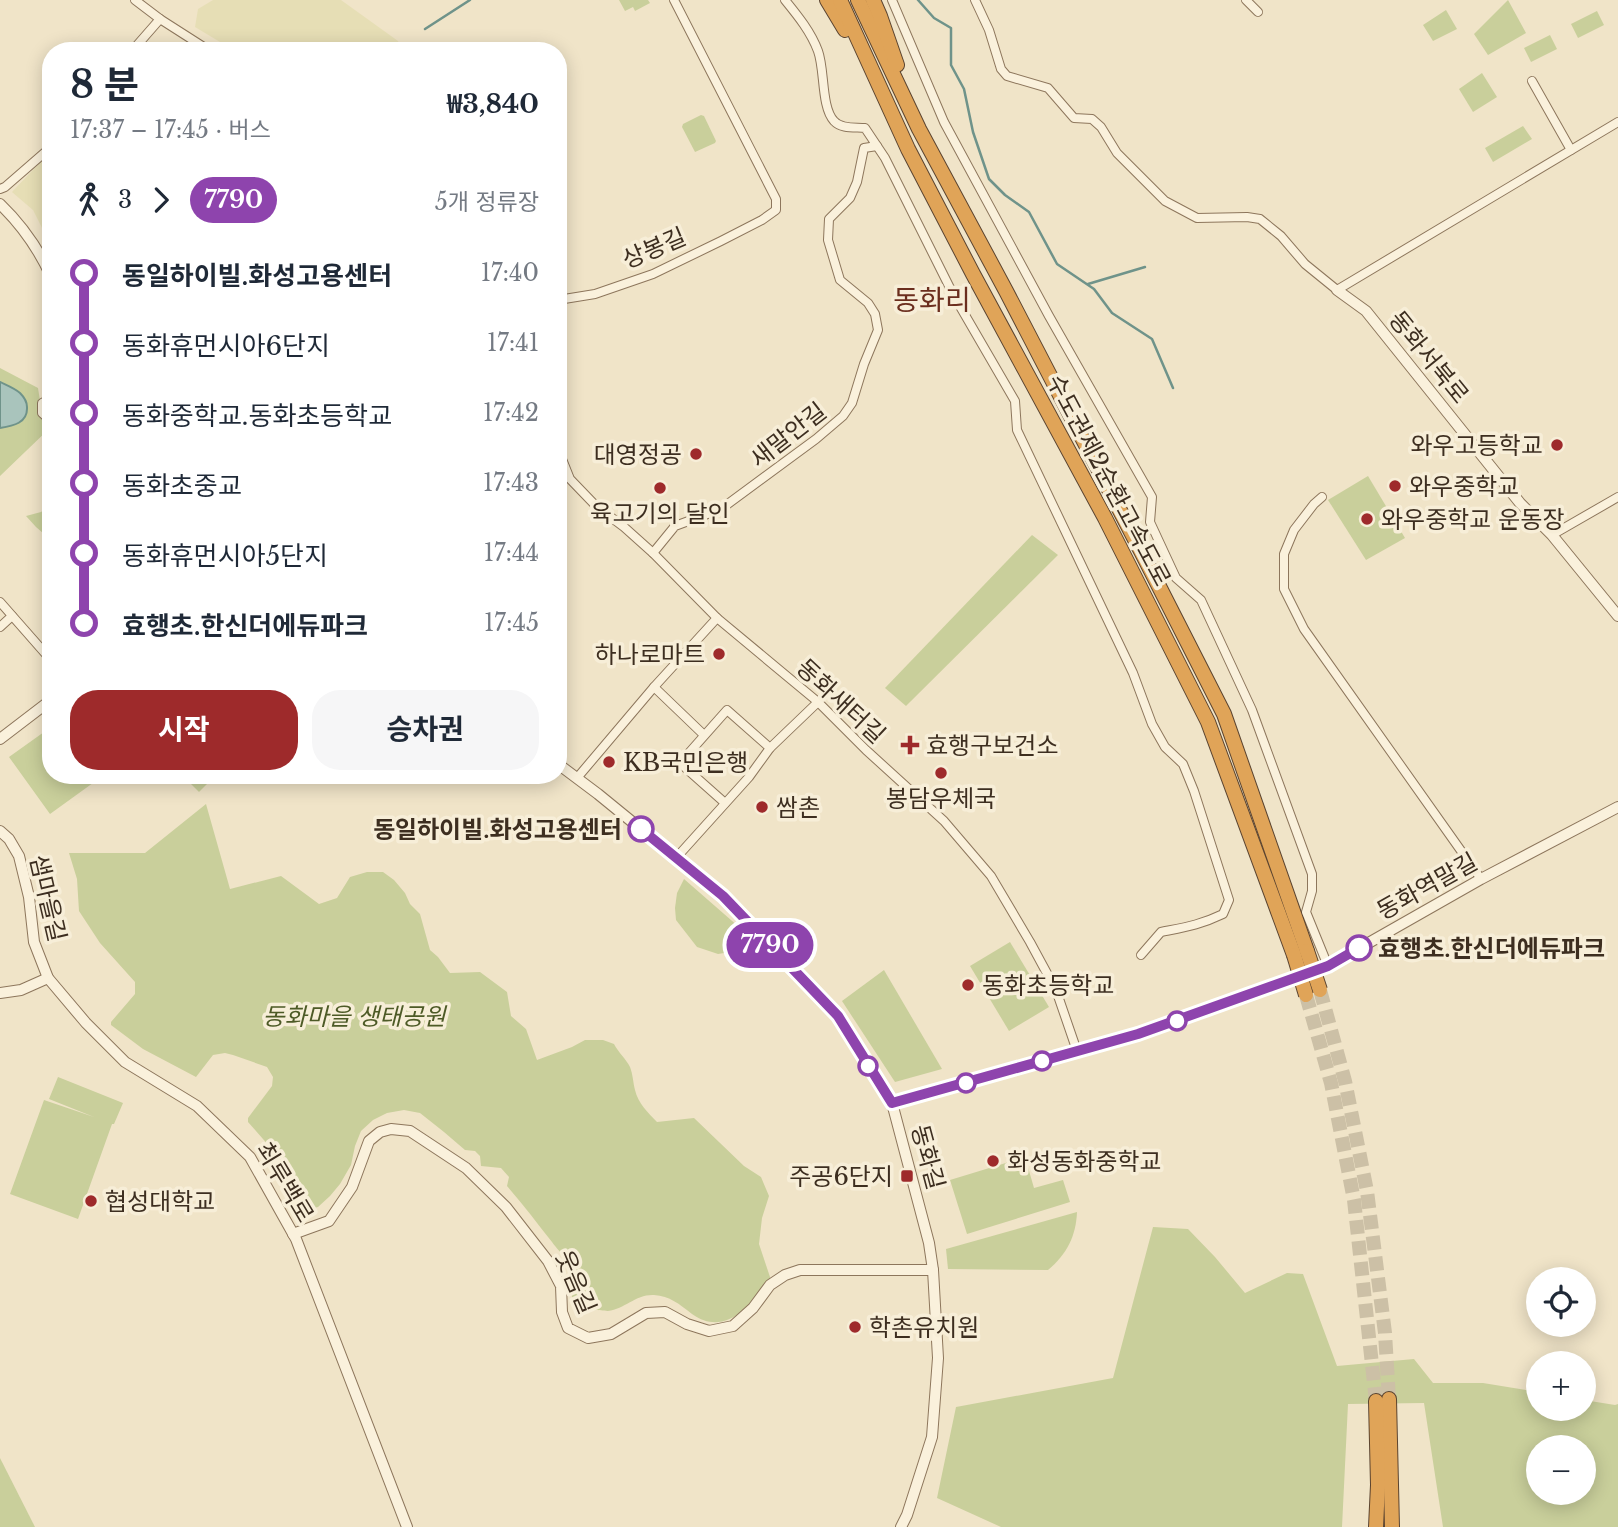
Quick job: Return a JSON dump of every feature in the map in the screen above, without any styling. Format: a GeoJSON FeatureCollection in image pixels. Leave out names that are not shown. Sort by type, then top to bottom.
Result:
{"type":"FeatureCollection","features":[{"type":"Feature","properties":{"kind":"highway"},"geometry":{"type":"LineString","coordinates":[[827,0],[876,82]]}},
{"type":"Feature","properties":{"kind":"highway","name":"수도권제2순환고속도로"},"geometry":{"type":"LineString","coordinates":[[840,0],[914,160],[1105,518],[1208,722],[1300,953]]}},
{"type":"Feature","properties":{"kind":"highway","name":"수도권제2순환고속도로"},"geometry":{"type":"LineString","coordinates":[[858,0],[919,129],[1224,714],[1313,993]]}},
{"type":"Feature","properties":{"kind":"highway"},"geometry":{"type":"LineString","coordinates":[[873,0],[919,129]]}},
{"type":"Feature","properties":{"kind":"highway"},"geometry":{"type":"LineString","coordinates":[[1376,1527],[1383,1400],[1392,1527]]}},
{"type":"Feature","properties":{"kind":"street"},"geometry":{"type":"LineString","coordinates":[[135,0],[196,42]]}},
{"type":"Feature","properties":{"kind":"street","name":"상봉길"},"geometry":{"type":"LineString","coordinates":[[567,298],[595,293],[653,274],[762,220],[776,210],[776,199],[674,0]]}},
{"type":"Feature","properties":{"kind":"street"},"geometry":{"type":"LineString","coordinates":[[785,0],[805,24],[819,52],[827,111],[835,124],[865,128],[885,158],[954,296],[1015,401],[1017,430],[1133,673],[1152,724],[1165,747],[1183,764],[1194,791],[1229,900],[1223,914],[1211,920],[1161,932],[1141,955]]}},
{"type":"Feature","properties":{"kind":"street"},"geometry":{"type":"LineString","coordinates":[[892,0],[944,122],[1049,316],[1152,497],[1150,522],[1160,544],[1176,578],[1201,600],[1252,710],[1312,874],[1312,891],[1306,912],[1328,966]]}},
{"type":"Feature","properties":{"kind":"street"},"geometry":{"type":"LineString","coordinates":[[975,0],[1007,76],[1048,88],[1074,118],[1092,120],[1101,127],[1118,153],[1165,201],[1197,218],[1260,219],[1281,236],[1305,264],[1337,290],[1618,121]]}},
{"type":"Feature","properties":{"kind":"street"},"geometry":{"type":"LineString","coordinates":[[1246,0],[1258,12]]}},
{"type":"Feature","properties":{"kind":"street"},"geometry":{"type":"LineString","coordinates":[[140,42],[160,19]]}},
{"type":"Feature","properties":{"kind":"street"},"geometry":{"type":"LineString","coordinates":[[1532,81],[1571,150]]}},
{"type":"Feature","properties":{"kind":"street","name":"새말안길"},"geometry":{"type":"LineString","coordinates":[[653,553],[675,526],[721,509],[825,431],[843,416],[852,403],[877,330],[875,314],[868,303],[840,280],[828,240],[829,219],[849,198],[857,182],[864,148],[877,146]]}},
{"type":"Feature","properties":{"kind":"street"},"geometry":{"type":"LineString","coordinates":[[0,189],[42,155]]}},
{"type":"Feature","properties":{"kind":"street"},"geometry":{"type":"LineString","coordinates":[[0,204],[17,221],[42,261]]}},
{"type":"Feature","properties":{"kind":"street","name":"동화서북로"},"geometry":{"type":"LineString","coordinates":[[1337,290],[1366,311],[1520,503],[1552,535],[1618,616]]}},
{"type":"Feature","properties":{"kind":"street","name":"동화새터길"},"geometry":{"type":"LineString","coordinates":[[567,472],[570,479],[596,506],[653,553],[717,618],[818,702],[944,821],[991,876],[1030,942],[1056,990],[1077,1051]]}},
{"type":"Feature","properties":{"kind":"street"},"geometry":{"type":"LineString","coordinates":[[1322,497],[1294,530],[1284,554],[1284,590],[1304,629],[1481,879]]}},
{"type":"Feature","properties":{"kind":"street"},"geometry":{"type":"LineString","coordinates":[[1552,535],[1618,497]]}},
{"type":"Feature","properties":{"kind":"street"},"geometry":{"type":"LineString","coordinates":[[0,602],[42,650]]}},
{"type":"Feature","properties":{"kind":"street"},"geometry":{"type":"LineString","coordinates":[[0,627],[12,615]]}},
{"type":"Feature","properties":{"kind":"street"},"geometry":{"type":"LineString","coordinates":[[577,778],[717,618]]}},
{"type":"Feature","properties":{"kind":"street"},"geometry":{"type":"LineString","coordinates":[[654,687],[704,735]]}},
{"type":"Feature","properties":{"kind":"street"},"geometry":{"type":"LineString","coordinates":[[676,858],[750,777],[770,748],[818,702]]}},
{"type":"Feature","properties":{"kind":"street"},"geometry":{"type":"LineString","coordinates":[[0,739],[42,707]]}},
{"type":"Feature","properties":{"kind":"street"},"geometry":{"type":"LineString","coordinates":[[725,803],[680,763],[727,710],[770,748]]}},
{"type":"Feature","properties":{"kind":"street","name":"동화길"},"geometry":{"type":"LineString","coordinates":[[567,771],[723,896],[838,1016],[892,1103],[929,1242],[938,1357],[932,1437],[901,1527]]}},
{"type":"Feature","properties":{"kind":"street","name":"동화역말길"},"geometry":{"type":"LineString","coordinates":[[892,1103],[1138,1034],[1328,966],[1481,879],[1618,807]]}},
{"type":"Feature","properties":{"kind":"street","name":"샘마을길"},"geometry":{"type":"LineString","coordinates":[[0,831],[9,839],[19,856],[29,897],[34,943],[48,978]]}},
{"type":"Feature","properties":{"kind":"street"},"geometry":{"type":"LineString","coordinates":[[0,993],[21,989],[48,978]]}},
{"type":"Feature","properties":{"kind":"street","name":"최루백로"},"geometry":{"type":"LineString","coordinates":[[48,978],[86,1023],[125,1062],[197,1106],[250,1157],[293,1234],[407,1527]]}},
{"type":"Feature","properties":{"kind":"street","name":"웃음길"},"geometry":{"type":"LineString","coordinates":[[293,1234],[329,1221],[352,1187],[369,1141],[380,1132],[391,1129],[410,1131],[445,1153],[466,1168],[506,1207],[548,1261],[561,1286],[562,1312],[568,1328],[589,1338],[611,1334],[646,1313],[655,1312],[664,1312],[687,1324],[709,1331],[733,1326],[753,1308],[770,1285],[785,1275],[800,1270],[933,1270]]}},
{"type":"Feature","properties":{"kind":"shaded area"},"geometry":{"type":"Polygon","coordinates":[[[213,0],[341,0],[398,42],[220,42],[195,27],[198,9],[213,0]]]}},
{"type":"Feature","properties":{"kind":"shaded area"},"geometry":{"type":"Polygon","coordinates":[[[42,160],[42,228],[33,210],[12,192],[42,160]]]}},
{"type":"Feature","properties":{"kind":"green space"},"geometry":{"type":"Polygon","coordinates":[[[619,0],[648,0],[650,3],[635,11],[633,7],[625,11],[619,0]]]}},
{"type":"Feature","properties":{"kind":"green space"},"geometry":{"type":"Polygon","coordinates":[[[1508,0],[1526,33],[1488,55],[1474,34],[1508,0]]]}},
{"type":"Feature","properties":{"kind":"green space"},"geometry":{"type":"Polygon","coordinates":[[[1446,10],[1457,29],[1433,41],[1423,25],[1446,10]]]}},
{"type":"Feature","properties":{"kind":"green space"},"geometry":{"type":"Polygon","coordinates":[[[1597,11],[1604,25],[1578,38],[1571,24],[1597,11]]]}},
{"type":"Feature","properties":{"kind":"green space"},"geometry":{"type":"Polygon","coordinates":[[[1550,35],[1557,49],[1531,62],[1524,48],[1550,35]]]}},
{"type":"Feature","properties":{"kind":"green space"},"geometry":{"type":"Polygon","coordinates":[[[1482,73],[1497,97],[1473,112],[1459,89],[1482,73]]]}},
{"type":"Feature","properties":{"kind":"green space"},"geometry":{"type":"Polygon","coordinates":[[[701,115],[716,141],[695,152],[682,127],[701,115]]]}},
{"type":"Feature","properties":{"kind":"green space"},"geometry":{"type":"Polygon","coordinates":[[[1523,126],[1532,139],[1493,162],[1485,148],[1523,126]]]}},
{"type":"Feature","properties":{"kind":"green space"},"geometry":{"type":"Polygon","coordinates":[[[0,368],[38,388],[42,436],[0,476],[0,368]]]}},
{"type":"Feature","properties":{"kind":"green space","name":"와우중학교 운동장"},"geometry":{"type":"Polygon","coordinates":[[[1368,476],[1405,538],[1366,560],[1328,500],[1368,476]]]}},
{"type":"Feature","properties":{"kind":"green space"},"geometry":{"type":"Polygon","coordinates":[[[42,511],[42,532],[26,516],[42,511]]]}},
{"type":"Feature","properties":{"kind":"green space"},"geometry":{"type":"Polygon","coordinates":[[[1032,535],[1058,555],[906,706],[885,688],[1032,535]]]}},
{"type":"Feature","properties":{"kind":"green space"},"geometry":{"type":"Polygon","coordinates":[[[42,733],[42,784],[92,784],[50,814],[9,757],[42,733]]]}},
{"type":"Feature","properties":{"kind":"green space"},"geometry":{"type":"Polygon","coordinates":[[[191,784],[207,784],[199,792],[191,784]]]}},
{"type":"Feature","properties":{"kind":"green space","name":"동화마을 생태공원"},"geometry":{"type":"Polygon","coordinates":[[[206,804],[230,889],[281,876],[319,904],[337,898],[350,877],[367,872],[383,872],[394,880],[420,914],[430,950],[450,973],[480,972],[507,992],[511,1016],[526,1029],[537,1060],[585,1040],[603,1040],[614,1044],[630,1067],[638,1099],[657,1122],[694,1118],[744,1166],[761,1177],[769,1196],[762,1218],[759,1244],[771,1280],[755,1299],[737,1315],[716,1322],[704,1320],[670,1299],[654,1295],[642,1297],[614,1310],[576,1313],[565,1259],[507,1186],[509,1177],[501,1168],[481,1166],[480,1156],[475,1151],[465,1150],[420,1113],[404,1110],[387,1113],[373,1120],[361,1131],[351,1165],[340,1184],[318,1207],[302,1211],[293,1185],[277,1155],[248,1122],[248,1118],[272,1086],[273,1077],[267,1067],[225,1053],[213,1055],[196,1077],[143,1049],[111,1025],[135,994],[135,982],[100,943],[79,911],[77,879],[69,853],[145,853],[206,804]]]}},
{"type":"Feature","properties":{"kind":"green space"},"geometry":{"type":"Polygon","coordinates":[[[684,879],[755,941],[743,950],[718,954],[697,947],[676,920],[677,893],[684,879]]]}},
{"type":"Feature","properties":{"kind":"green space"},"geometry":{"type":"Polygon","coordinates":[[[1010,942],[1049,1007],[1009,1031],[970,966],[1010,942]]]}},
{"type":"Feature","properties":{"kind":"green space"},"geometry":{"type":"Polygon","coordinates":[[[884,970],[942,1069],[895,1082],[842,1001],[884,970]]]}},
{"type":"Feature","properties":{"kind":"green space"},"geometry":{"type":"Polygon","coordinates":[[[58,1077],[123,1103],[112,1124],[78,1219],[10,1194],[44,1100],[94,1117],[49,1099],[58,1077]]]}},
{"type":"Feature","properties":{"kind":"green space"},"geometry":{"type":"Polygon","coordinates":[[[1025,1157],[1034,1188],[1063,1180],[1070,1202],[967,1234],[950,1180],[1025,1157]]]}},
{"type":"Feature","properties":{"kind":"green space"},"geometry":{"type":"Polygon","coordinates":[[[1077,1212],[1075,1229],[1069,1244],[1048,1270],[948,1269],[946,1249],[1077,1212]]]}},
{"type":"Feature","properties":{"kind":"green space"},"geometry":{"type":"Polygon","coordinates":[[[1153,1227],[1188,1229],[1245,1293],[1287,1273],[1303,1274],[1337,1366],[1414,1359],[1433,1383],[1483,1383],[1526,1390],[1526,1421],[1596,1421],[1596,1402],[1618,1404],[1618,1527],[1443,1527],[1424,1403],[1348,1404],[1342,1527],[1001,1527],[937,1498],[956,1407],[1113,1378],[1153,1227]]]}},
{"type":"Feature","properties":{"kind":"green space"},"geometry":{"type":"Polygon","coordinates":[[[0,1458],[35,1527],[0,1527],[0,1458]]]}},
{"type":"Feature","properties":{"kind":"water"},"geometry":{"type":"Polygon","coordinates":[[[0,382],[20,393],[25,399],[27,412],[15,425],[0,428],[0,382]]]}},
{"type":"Feature","properties":{"kind":"waterway"},"geometry":{"type":"LineString","coordinates":[[425,29],[470,0]]}},
{"type":"Feature","properties":{"kind":"waterway"},"geometry":{"type":"LineString","coordinates":[[918,0],[934,18],[951,28],[951,65],[964,89],[973,132],[989,179],[1005,195],[1029,212],[1057,264],[1094,289],[1112,313],[1152,339],[1173,388]]}},
{"type":"Feature","properties":{"kind":"waterway"},"geometry":{"type":"LineString","coordinates":[[1088,284],[1145,267]]}},
{"type":"Feature","properties":{"kind":"tunnel"},"geometry":{"type":"LineString","coordinates":[[1320,990],[1345,1081],[1367,1191],[1385,1333],[1389,1399]]}},
{"type":"Feature","properties":{"kind":"tunnel"},"geometry":{"type":"LineString","coordinates":[[1306,995],[1331,1083],[1354,1200],[1376,1401]]}},
{"type":"Feature","properties":{"kind":"bus line","name":"7790"},"geometry":{"type":"LineString","coordinates":[[641,829],[723,896],[838,1016],[892,1103],[1138,1034],[1328,966],[1359,948]]}},
{"type":"Feature","properties":{"kind":"place","name":"와우고등학교"},"geometry":{"type":"Point","coordinates":[1557,445]}},
{"type":"Feature","properties":{"kind":"place","name":"대영정공"},"geometry":{"type":"Point","coordinates":[696,454]}},
{"type":"Feature","properties":{"kind":"place","name":"와우중학교"},"geometry":{"type":"Point","coordinates":[1395,486]}},
{"type":"Feature","properties":{"kind":"place","name":"육고기의 달인"},"geometry":{"type":"Point","coordinates":[660,488]}},
{"type":"Feature","properties":{"kind":"place","name":"와우중학교 운동장"},"geometry":{"type":"Point","coordinates":[1367,519]}},
{"type":"Feature","properties":{"kind":"place","name":"하나로마트"},"geometry":{"type":"Point","coordinates":[719,654]}},
{"type":"Feature","properties":{"kind":"place","name":"효행구보건소"},"geometry":{"type":"Point","coordinates":[910,745]}},
{"type":"Feature","properties":{"kind":"place","name":"KB국민은행"},"geometry":{"type":"Point","coordinates":[609,762]}},
{"type":"Feature","properties":{"kind":"place","name":"봉담우체국"},"geometry":{"type":"Point","coordinates":[941,773]}},
{"type":"Feature","properties":{"kind":"place","name":"쌈촌"},"geometry":{"type":"Point","coordinates":[762,807]}},
{"type":"Feature","properties":{"kind":"place","name":"동일하이빌.화성고용센터"},"geometry":{"type":"Point","coordinates":[641,829]}},
{"type":"Feature","properties":{"kind":"place","name":"효행초.한신더에듀파크"},"geometry":{"type":"Point","coordinates":[1359,948]}},
{"type":"Feature","properties":{"kind":"place","name":"동화초등학교"},"geometry":{"type":"Point","coordinates":[968,985]}},
{"type":"Feature","properties":{"kind":"place","name":"화성동화중학교"},"geometry":{"type":"Point","coordinates":[993,1161]}},
{"type":"Feature","properties":{"kind":"place","name":"주공6단지"},"geometry":{"type":"Point","coordinates":[907,1176]}},
{"type":"Feature","properties":{"kind":"place","name":"협성대학교"},"geometry":{"type":"Point","coordinates":[91,1201]}},
{"type":"Feature","properties":{"kind":"place","name":"학촌유치원"},"geometry":{"type":"Point","coordinates":[855,1327]}},
{"type":"Feature","properties":{"kind":"district","name":"동화리"},"geometry":{"type":"Point","coordinates":[932,300]}}]}
